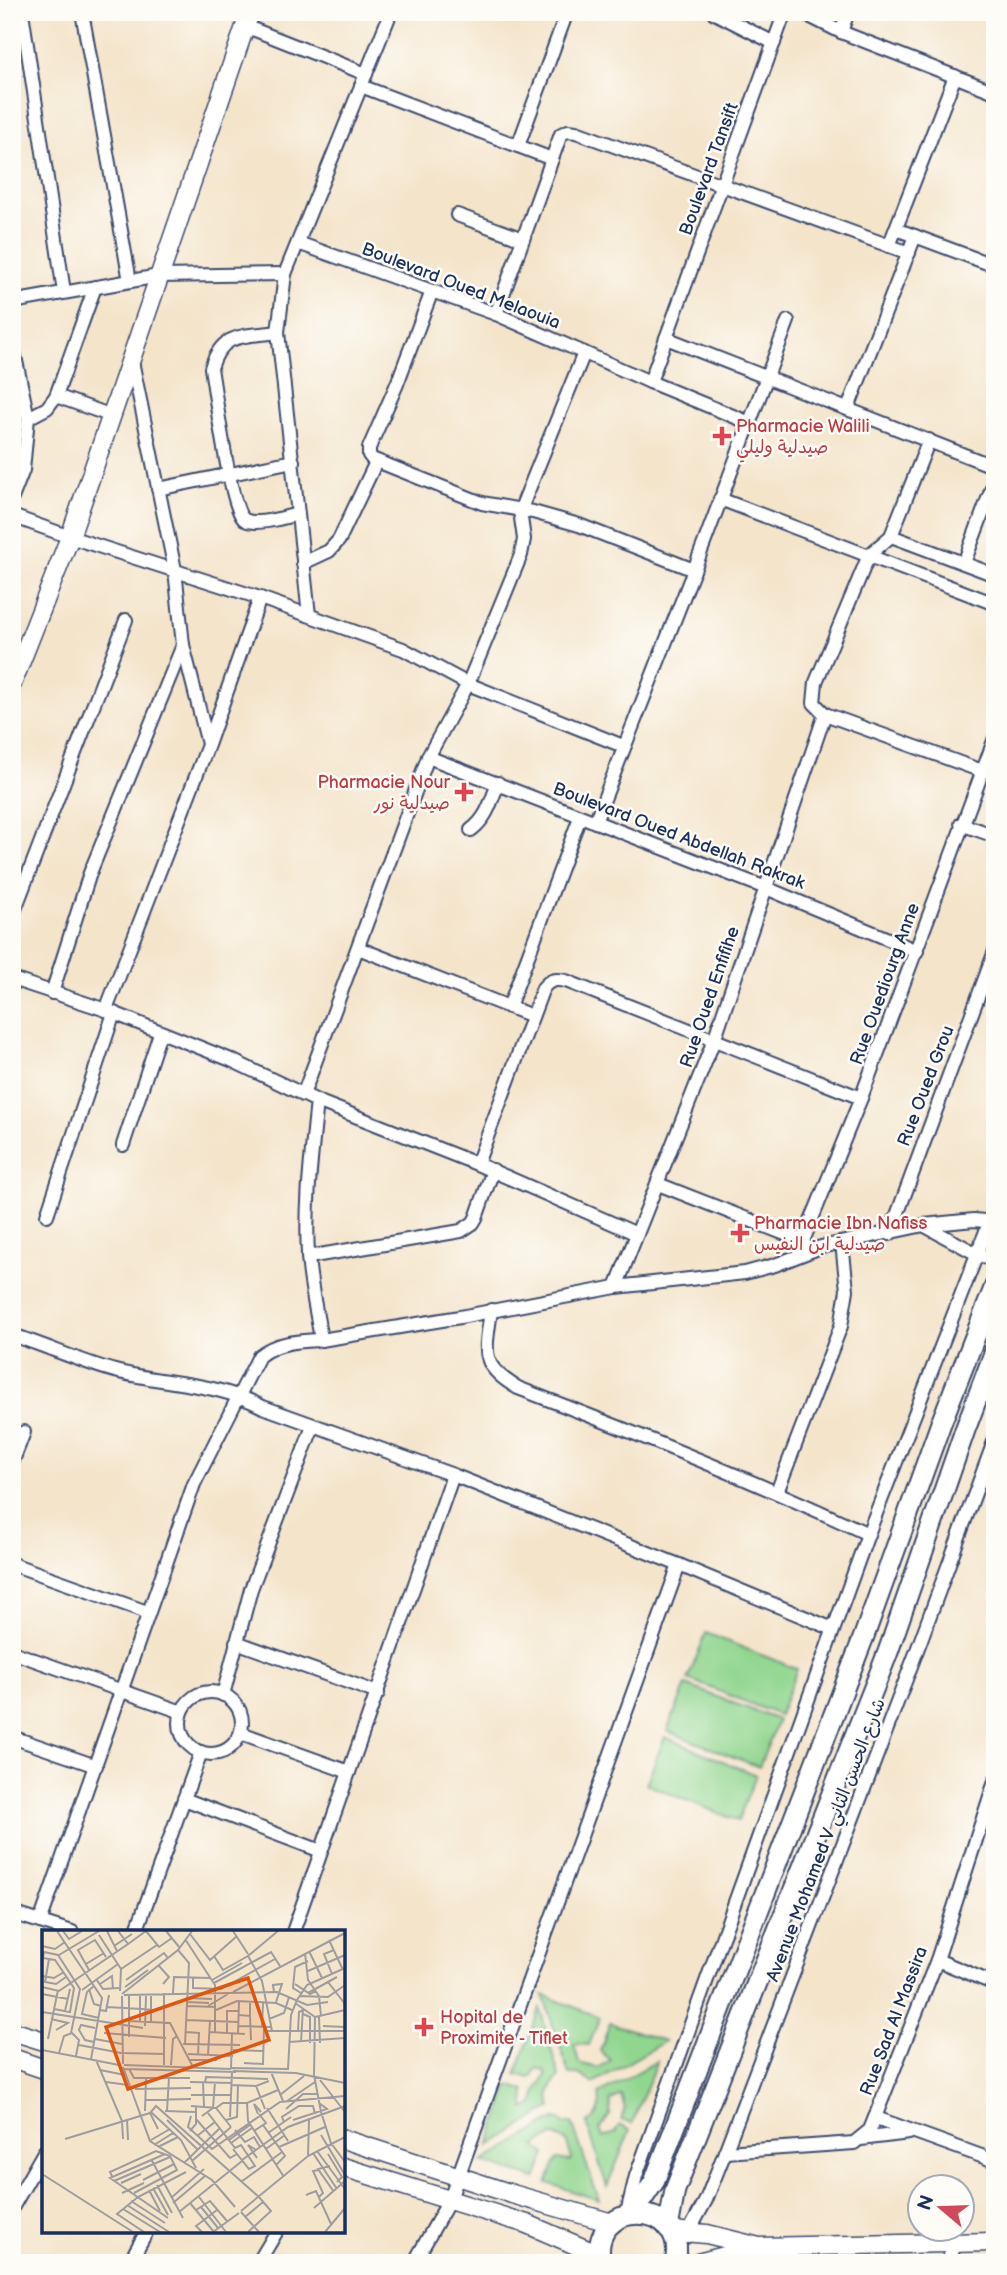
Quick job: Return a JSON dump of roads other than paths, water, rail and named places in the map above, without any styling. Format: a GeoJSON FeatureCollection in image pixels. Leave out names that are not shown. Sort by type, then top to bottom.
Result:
{"type":"FeatureCollection","features":[{"type":"Feature","properties":{"kind":"main road"},"geometry":{"type":"LineString","coordinates":[[600,2259],[600,2243],[604,2232],[624,2217],[654,2182],[995,1286]]}},
{"type":"Feature","properties":{"kind":"main road"},"geometry":{"type":"LineString","coordinates":[[676,2240],[675,2190],[888,1652],[995,1351]]}},
{"type":"Feature","properties":{"kind":"main road"},"geometry":{"type":"LineString","coordinates":[[624,2217],[646,2214],[658,2219],[676,2240]]}},
{"type":"Feature","properties":{"kind":"street"},"geometry":{"type":"LineString","coordinates":[[22,12],[64,292]]}},
{"type":"Feature","properties":{"kind":"street"},"geometry":{"type":"LineString","coordinates":[[82,12],[130,281]]}},
{"type":"Feature","properties":{"kind":"street"},"geometry":{"type":"LineString","coordinates":[[309,615],[278,332],[285,274],[391,12]]}},
{"type":"Feature","properties":{"kind":"street"},"geometry":{"type":"LineString","coordinates":[[518,146],[567,12]]}},
{"type":"Feature","properties":{"kind":"street"},"geometry":{"type":"LineString","coordinates":[[713,12],[774,43]]}},
{"type":"Feature","properties":{"kind":"street","name":"Boulevard Tansift"},"geometry":{"type":"LineString","coordinates":[[650,382],[785,12]]}},
{"type":"Feature","properties":{"kind":"street"},"geometry":{"type":"LineString","coordinates":[[802,12],[841,32],[995,92]]}},
{"type":"Feature","properties":{"kind":"street"},"geometry":{"type":"LineString","coordinates":[[841,32],[848,12]]}},
{"type":"Feature","properties":{"kind":"street"},"geometry":{"type":"LineString","coordinates":[[12,684],[70,537],[247,19],[366,74]]}},
{"type":"Feature","properties":{"kind":"street"},"geometry":{"type":"LineString","coordinates":[[889,246],[955,76]]}},
{"type":"Feature","properties":{"kind":"street"},"geometry":{"type":"LineString","coordinates":[[361,86],[552,159]]}},
{"type":"Feature","properties":{"kind":"street"},"geometry":{"type":"LineString","coordinates":[[496,314],[563,131],[909,253]]}},
{"type":"Feature","properties":{"kind":"street"},"geometry":{"type":"LineString","coordinates":[[457,215],[523,239]]}},
{"type":"Feature","properties":{"kind":"street"},"geometry":{"type":"LineString","coordinates":[[896,229],[995,266]]}},
{"type":"Feature","properties":{"kind":"street"},"geometry":{"type":"LineString","coordinates":[[848,408],[915,236]]}},
{"type":"Feature","properties":{"kind":"street","name":"Boulevard Oued Melaouia"},"geometry":{"type":"LineString","coordinates":[[298,243],[496,314],[750,423]]}},
{"type":"Feature","properties":{"kind":"street"},"geometry":{"type":"LineString","coordinates":[[12,302],[159,276],[285,274]]}},
{"type":"Feature","properties":{"kind":"street"},"geometry":{"type":"LineString","coordinates":[[28,418],[47,408],[56,396],[95,287]]}},
{"type":"Feature","properties":{"kind":"street"},"geometry":{"type":"LineString","coordinates":[[432,291],[397,384],[369,448],[369,455],[376,462],[482,503],[579,525],[694,570]]}},
{"type":"Feature","properties":{"kind":"street"},"geometry":{"type":"LineString","coordinates":[[595,822],[788,321]]}},
{"type":"Feature","properties":{"kind":"street"},"geometry":{"type":"LineString","coordinates":[[278,332],[239,337],[224,342],[215,354],[211,368],[229,474],[243,520],[254,523],[299,514]]}},
{"type":"Feature","properties":{"kind":"street"},"geometry":{"type":"LineString","coordinates":[[666,338],[995,467]]}},
{"type":"Feature","properties":{"kind":"street"},"geometry":{"type":"LineString","coordinates":[[12,342],[16,382],[28,418],[23,470],[12,498]]}},
{"type":"Feature","properties":{"kind":"street"},"geometry":{"type":"LineString","coordinates":[[303,1095],[428,757],[468,684],[521,555],[524,539],[520,511],[584,353]]}},
{"type":"Feature","properties":{"kind":"street"},"geometry":{"type":"LineString","coordinates":[[132,360],[175,570],[183,645],[208,745]]}},
{"type":"Feature","properties":{"kind":"street"},"geometry":{"type":"LineString","coordinates":[[56,396],[112,416]]}},
{"type":"Feature","properties":{"kind":"street"},"geometry":{"type":"LineString","coordinates":[[929,440],[891,536],[869,555],[816,682],[814,703],[825,715],[982,771]]}},
{"type":"Feature","properties":{"kind":"street"},"geometry":{"type":"LineString","coordinates":[[158,489],[293,461]]}},
{"type":"Feature","properties":{"kind":"street"},"geometry":{"type":"LineString","coordinates":[[303,563],[330,551],[339,540],[376,462]]}},
{"type":"Feature","properties":{"kind":"street"},"geometry":{"type":"LineString","coordinates":[[964,563],[995,480]]}},
{"type":"Feature","properties":{"kind":"street"},"geometry":{"type":"LineString","coordinates":[[720,499],[995,604]]}},
{"type":"Feature","properties":{"kind":"street"},"geometry":{"type":"LineString","coordinates":[[12,516],[260,598],[403,649],[468,684],[623,746]]}},
{"type":"Feature","properties":{"kind":"street"},"geometry":{"type":"LineString","coordinates":[[891,536],[995,575]]}},
{"type":"Feature","properties":{"kind":"street"},"geometry":{"type":"LineString","coordinates":[[47,1215],[110,1012],[260,598]]}},
{"type":"Feature","properties":{"kind":"street"},"geometry":{"type":"LineString","coordinates":[[12,917],[126,620]]}},
{"type":"Feature","properties":{"kind":"street"},"geometry":{"type":"LineString","coordinates":[[52,993],[90,873],[183,645]]}},
{"type":"Feature","properties":{"kind":"street","name":"Rue Oued Enfifihe"},"geometry":{"type":"LineString","coordinates":[[616,1287],[715,1040],[825,715]]}},
{"type":"Feature","properties":{"kind":"street","name":"Rue Ouediourg Anne"},"geometry":{"type":"LineString","coordinates":[[806,1246],[995,738]]}},
{"type":"Feature","properties":{"kind":"street","name":"Boulevard Oued Abdellah Rakrak"},"geometry":{"type":"LineString","coordinates":[[428,757],[766,888],[917,951]]}},
{"type":"Feature","properties":{"kind":"street"},"geometry":{"type":"LineString","coordinates":[[471,830],[488,812],[498,783]]}},
{"type":"Feature","properties":{"kind":"street"},"geometry":{"type":"LineString","coordinates":[[509,1007],[580,817]]}},
{"type":"Feature","properties":{"kind":"street"},"geometry":{"type":"LineString","coordinates":[[961,824],[995,836]]}},
{"type":"Feature","properties":{"kind":"street"},"geometry":{"type":"LineString","coordinates":[[358,948],[532,1016]]}},
{"type":"Feature","properties":{"kind":"street","name":"Rue Oued Grou"},"geometry":{"type":"LineString","coordinates":[[890,1234],[995,951]]}},
{"type":"Feature","properties":{"kind":"street"},"geometry":{"type":"LineString","coordinates":[[12,979],[110,1012],[231,1060],[317,1101],[493,1170],[638,1234]]}},
{"type":"Feature","properties":{"kind":"street"},"geometry":{"type":"LineString","coordinates":[[477,1164],[543,988],[547,982],[557,980],[861,1098]]}},
{"type":"Feature","properties":{"kind":"street"},"geometry":{"type":"LineString","coordinates":[[123,1144],[160,1033]]}},
{"type":"Feature","properties":{"kind":"street"},"geometry":{"type":"LineString","coordinates":[[317,1101],[308,1199],[308,1257],[321,1340]]}},
{"type":"Feature","properties":{"kind":"street"},"geometry":{"type":"LineString","coordinates":[[308,1257],[461,1231],[473,1223],[493,1170]]}},
{"type":"Feature","properties":{"kind":"street"},"geometry":{"type":"LineString","coordinates":[[658,1184],[806,1246]]}},
{"type":"Feature","properties":{"kind":"street"},"geometry":{"type":"LineString","coordinates":[[345,2140],[458,2177],[624,2217],[636,2176],[833,1629],[977,1254],[992,1222],[995,1208]]}},
{"type":"Feature","properties":{"kind":"street"},"geometry":{"type":"LineString","coordinates":[[40,1922],[194,1484],[259,1356],[269,1348],[616,1287],[745,1273],[775,1265],[806,1246],[842,1243],[924,1225],[992,1222]]}},
{"type":"Feature","properties":{"kind":"street"},"geometry":{"type":"LineString","coordinates":[[924,1225],[995,1261]]}},
{"type":"Feature","properties":{"kind":"street"},"geometry":{"type":"LineString","coordinates":[[777,1492],[841,1326],[847,1290],[842,1243]]}},
{"type":"Feature","properties":{"kind":"street"},"geometry":{"type":"LineString","coordinates":[[491,1310],[486,1352],[492,1369],[502,1379],[518,1388],[629,1429],[868,1534]]}},
{"type":"Feature","properties":{"kind":"street"},"geometry":{"type":"LineString","coordinates":[[12,1335],[115,1371],[203,1385],[239,1395],[313,1426],[453,1475],[833,1629]]}},
{"type":"Feature","properties":{"kind":"street"},"geometry":{"type":"LineString","coordinates":[[223,1695],[251,1589],[313,1426]]}},
{"type":"Feature","properties":{"kind":"street"},"geometry":{"type":"LineString","coordinates":[[12,1462],[24,1432]]}},
{"type":"Feature","properties":{"kind":"street","name":"Avenue Mohamed V شارع الحسن الثاني"},"geometry":{"type":"LineString","coordinates":[[676,2240],[725,2152],[995,1439]]}},
{"type":"Feature","properties":{"kind":"street"},"geometry":{"type":"LineString","coordinates":[[294,1930],[453,1475]]}},
{"type":"Feature","properties":{"kind":"street"},"geometry":{"type":"LineString","coordinates":[[12,1564],[147,1612]]}},
{"type":"Feature","properties":{"kind":"street"},"geometry":{"type":"LineString","coordinates":[[414,2263],[450,2199],[680,1565]]}},
{"type":"Feature","properties":{"kind":"street"},"geometry":{"type":"LineString","coordinates":[[236,1642],[378,1693]]}},
{"type":"Feature","properties":{"kind":"street"},"geometry":{"type":"LineString","coordinates":[[12,1652],[182,1712]]}},
{"type":"Feature","properties":{"kind":"street"},"geometry":{"type":"LineString","coordinates":[[204,1693],[223,1695],[239,1709],[242,1718],[241,1733],[231,1747],[222,1752],[201,1752],[186,1740],[181,1731],[182,1712],[194,1697],[204,1693]]}},
{"type":"Feature","properties":{"kind":"street"},"geometry":{"type":"LineString","coordinates":[[241,1733],[349,1772]]}},
{"type":"Feature","properties":{"kind":"street"},"geometry":{"type":"LineString","coordinates":[[12,1737],[96,1766]]}},
{"type":"Feature","properties":{"kind":"street"},"geometry":{"type":"LineString","coordinates":[[137,1930],[201,1752]]}},
{"type":"Feature","properties":{"kind":"street","name":"Rue Sad Al Massira"},"geometry":{"type":"LineString","coordinates":[[861,2139],[876,2118],[937,1960],[991,1802],[995,1781]]}},
{"type":"Feature","properties":{"kind":"street"},"geometry":{"type":"LineString","coordinates":[[184,1799],[321,1851]]}},
{"type":"Feature","properties":{"kind":"street"},"geometry":{"type":"LineString","coordinates":[[12,1913],[66,1930]]}},
{"type":"Feature","properties":{"kind":"street"},"geometry":{"type":"LineString","coordinates":[[937,1960],[995,1984]]}},
{"type":"Feature","properties":{"kind":"street"},"geometry":{"type":"LineString","coordinates":[[12,2031],[42,2040]]}},
{"type":"Feature","properties":{"kind":"street"},"geometry":{"type":"LineString","coordinates":[[12,2059],[42,2068]]}},
{"type":"Feature","properties":{"kind":"street"},"geometry":{"type":"LineString","coordinates":[[876,2118],[995,2161]]}},
{"type":"Feature","properties":{"kind":"street"},"geometry":{"type":"LineString","coordinates":[[725,2152],[853,2143],[861,2139],[913,2132]]}},
{"type":"Feature","properties":{"kind":"street"},"geometry":{"type":"LineString","coordinates":[[12,2208],[42,2156]]}},
{"type":"Feature","properties":{"kind":"street"},"geometry":{"type":"LineString","coordinates":[[345,2168],[539,2229],[600,2259]]}},
{"type":"Feature","properties":{"kind":"street"},"geometry":{"type":"LineString","coordinates":[[129,2263],[146,2233]]}},
{"type":"Feature","properties":{"kind":"street"},"geometry":{"type":"LineString","coordinates":[[258,2263],[276,2233]]}},
{"type":"Feature","properties":{"kind":"street"},"geometry":{"type":"LineString","coordinates":[[676,2240],[760,2247],[906,2244]]}},
{"type":"Feature","properties":{"kind":"street"},"geometry":{"type":"LineString","coordinates":[[976,2242],[995,2242]]}},
{"type":"Feature","properties":{"kind":"street"},"geometry":{"type":"LineString","coordinates":[[946,2263],[956,2244]]}},
{"type":"Feature","properties":{"kind":"street"},"geometry":{"type":"LineString","coordinates":[[774,2263],[783,2246]]}},
{"type":"Feature","properties":{"kind":"street"},"geometry":{"type":"LineString","coordinates":[[698,2263],[760,2247]]}},
{"type":"Feature","properties":{"kind":"place","name":"Pharmacie Walili صيدلية وليلي"},"geometry":{"type":"Point","coordinates":[722,436]}},
{"type":"Feature","properties":{"kind":"place","name":"Pharmacie Nour صيدلية نور"},"geometry":{"type":"Point","coordinates":[464,792]}},
{"type":"Feature","properties":{"kind":"place","name":"Pharmacie Ibn Nafiss صيدلية ابن النفيس"},"geometry":{"type":"Point","coordinates":[740,1233]}},
{"type":"Feature","properties":{"kind":"place","name":"Hopital de Proximite - Tiflet"},"geometry":{"type":"Point","coordinates":[424,2027]}}]}
